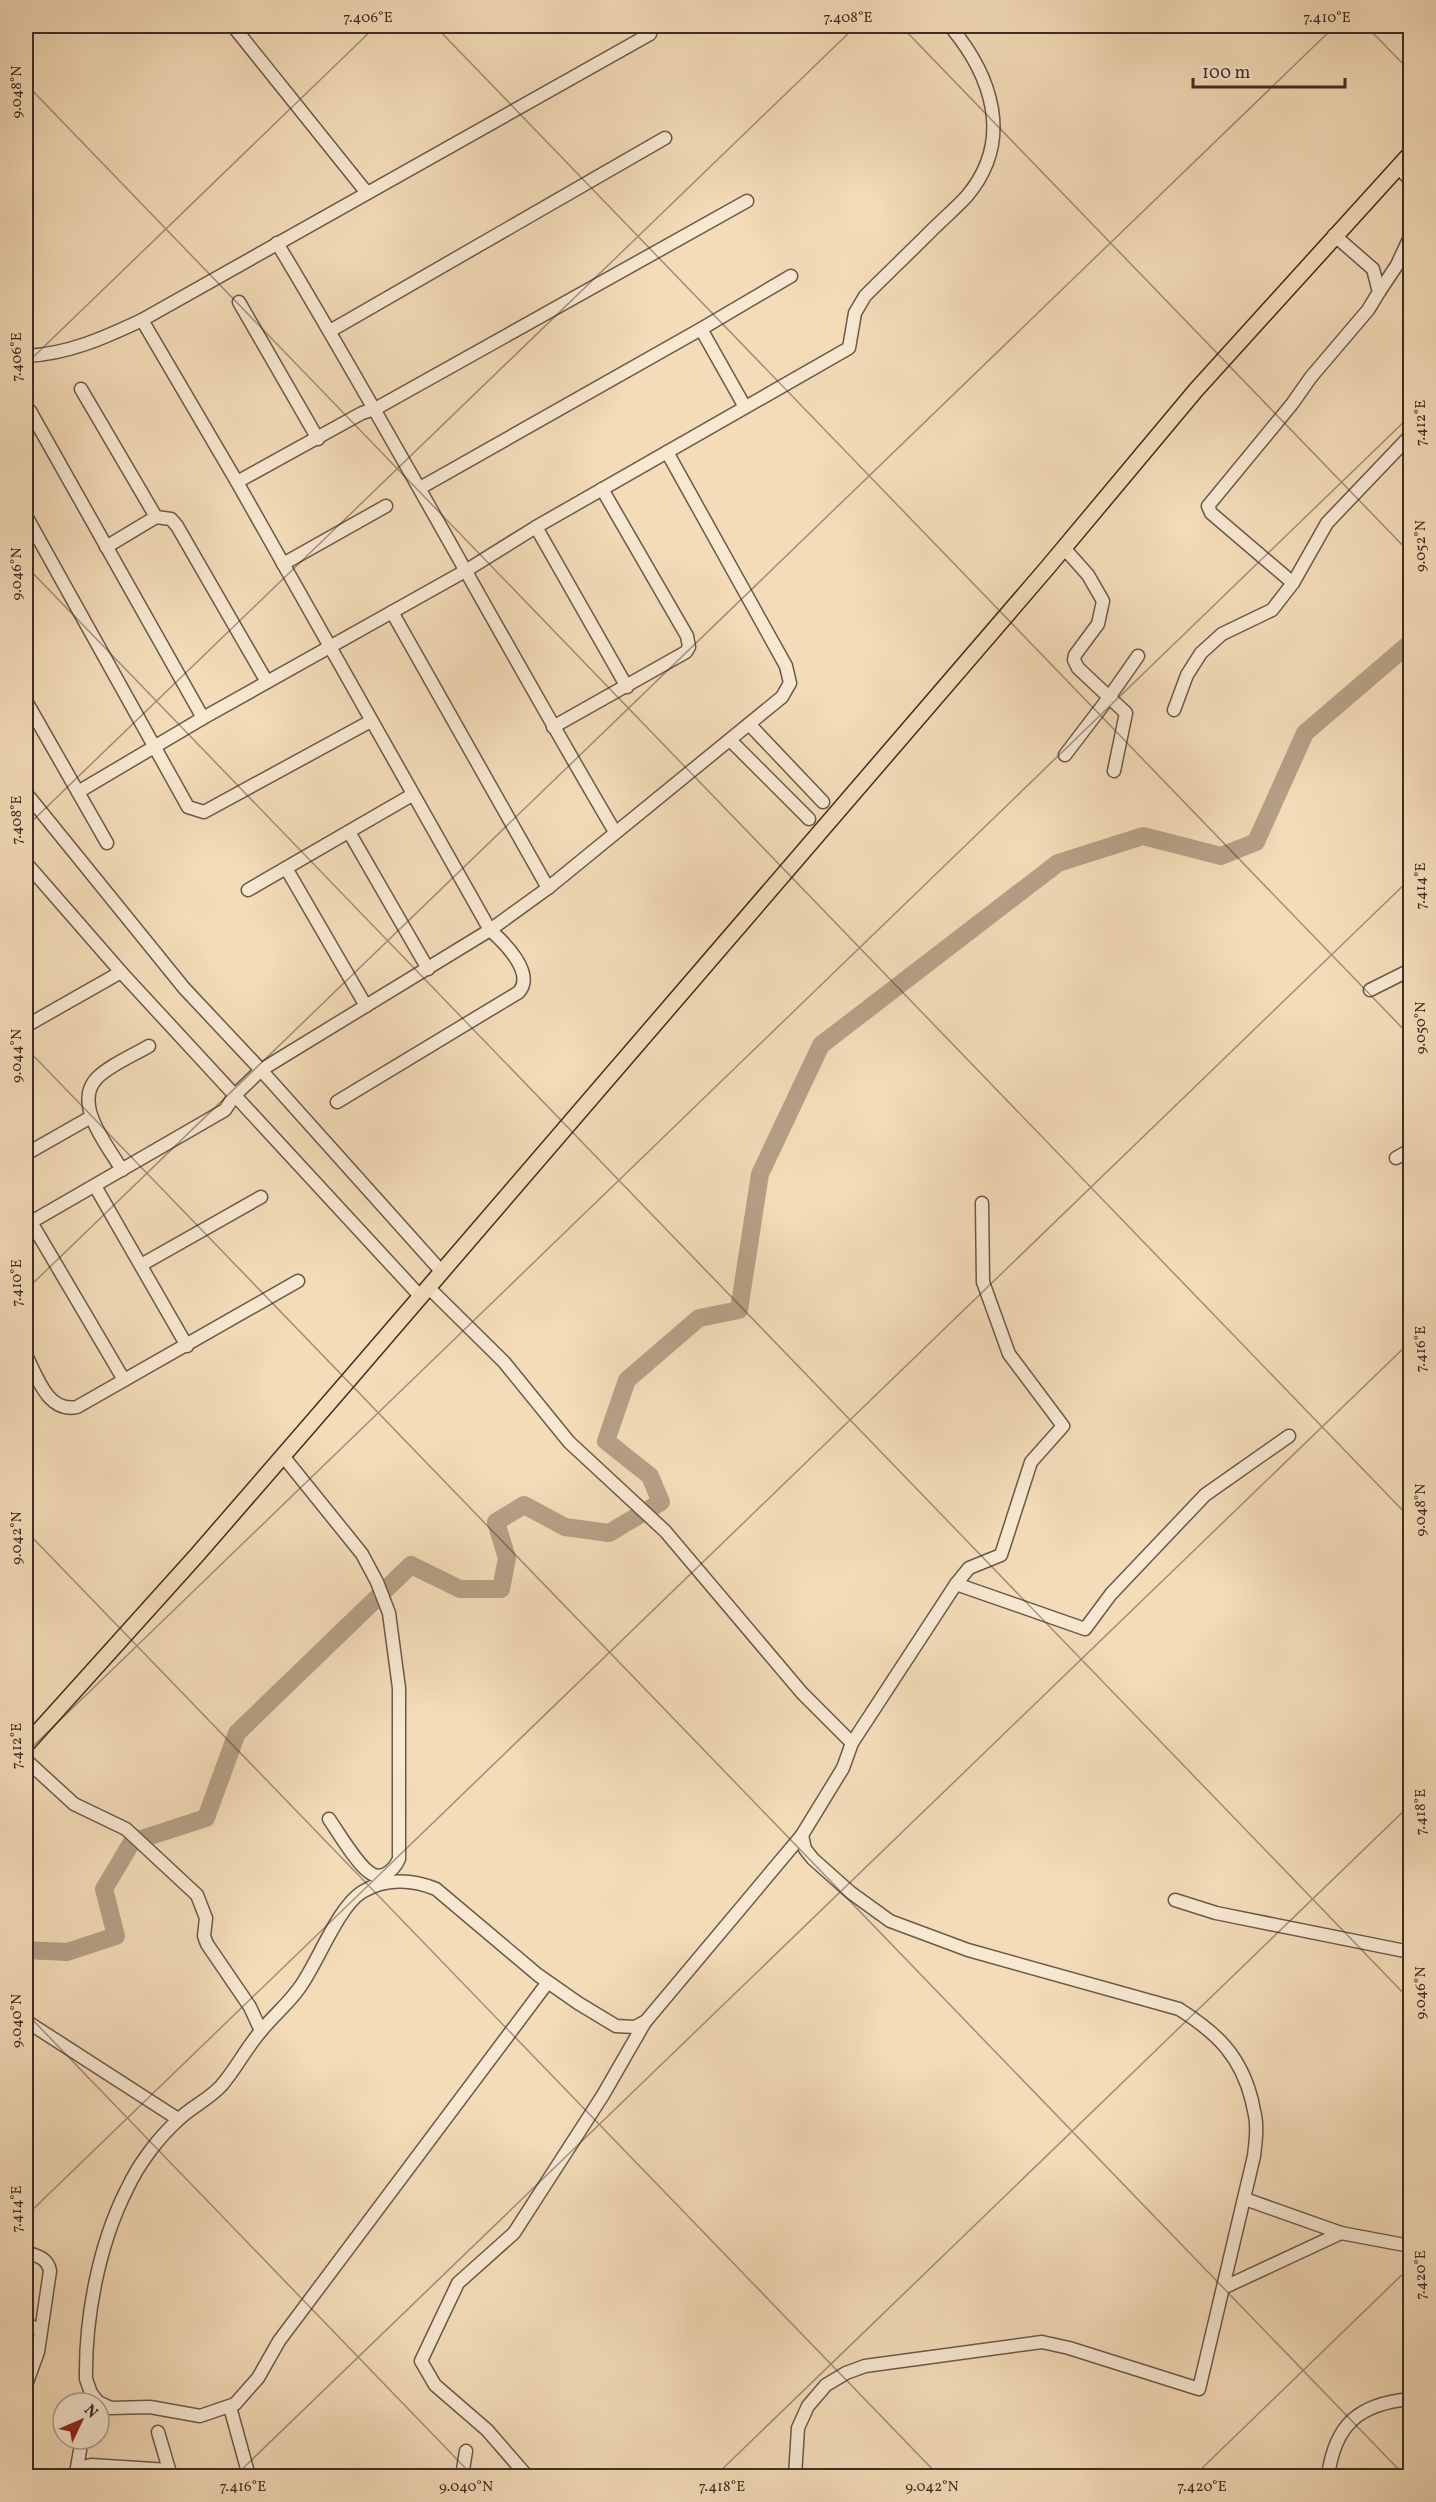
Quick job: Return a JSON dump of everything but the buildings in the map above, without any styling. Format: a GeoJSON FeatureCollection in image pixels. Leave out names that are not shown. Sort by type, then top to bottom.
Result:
{"type":"FeatureCollection","features":[{"type":"Feature","properties":{"kind":"main road"},"geometry":{"type":"LineString","coordinates":[[26,1745],[283,1456],[1064,548],[1196,390],[1334,235],[1410,154]]}},
{"type":"Feature","properties":{"kind":"street"},"geometry":{"type":"LineString","coordinates":[[233,26],[367,193]]}},
{"type":"Feature","properties":{"kind":"street"},"geometry":{"type":"LineString","coordinates":[[26,356],[53,354],[85,346],[142,320],[650,34],[652,26]]}},
{"type":"Feature","properties":{"kind":"street"},"geometry":{"type":"LineString","coordinates":[[78,792],[849,348],[855,313],[865,296],[968,195],[985,168],[994,140],[993,109],[985,77],[967,46],[950,26]]}},
{"type":"Feature","properties":{"kind":"street"},"geometry":{"type":"LineString","coordinates":[[330,331],[665,138]]}},
{"type":"Feature","properties":{"kind":"street"},"geometry":{"type":"LineString","coordinates":[[1398,167],[1410,180]]}},
{"type":"Feature","properties":{"kind":"street"},"geometry":{"type":"LineString","coordinates":[[237,482],[362,413],[375,409],[747,201]]}},
{"type":"Feature","properties":{"kind":"street"},"geometry":{"type":"LineString","coordinates":[[1334,235],[1373,269],[1379,292]]}},
{"type":"Feature","properties":{"kind":"street"},"geometry":{"type":"LineString","coordinates":[[1293,583],[1211,513],[1208,506],[1368,310],[1397,265],[1410,237]]}},
{"type":"Feature","properties":{"kind":"street"},"geometry":{"type":"LineString","coordinates":[[277,243],[375,409],[615,832]]}},
{"type":"Feature","properties":{"kind":"street"},"geometry":{"type":"LineString","coordinates":[[420,488],[790,276]]}},
{"type":"Feature","properties":{"kind":"street"},"geometry":{"type":"LineString","coordinates":[[239,302],[318,439]]}},
{"type":"Feature","properties":{"kind":"street"},"geometry":{"type":"LineString","coordinates":[[142,320],[237,482],[490,930],[504,942],[525,979],[524,986],[519,992],[337,1102]]}},
{"type":"Feature","properties":{"kind":"street"},"geometry":{"type":"LineString","coordinates":[[701,329],[745,407]]}},
{"type":"Feature","properties":{"kind":"street"},"geometry":{"type":"LineString","coordinates":[[81,389],[156,518]]}},
{"type":"Feature","properties":{"kind":"street"},"geometry":{"type":"LineString","coordinates":[[26,407],[203,718]]}},
{"type":"Feature","properties":{"kind":"street"},"geometry":{"type":"LineString","coordinates":[[1174,710],[1187,675],[1202,653],[1222,634],[1272,610],[1293,583],[1327,523],[1410,436]]}},
{"type":"Feature","properties":{"kind":"street"},"geometry":{"type":"LineString","coordinates":[[124,1380],[28,1224],[225,1110],[234,1096],[261,1070],[490,930],[548,888],[782,697],[790,683],[786,666],[667,452]]}},
{"type":"Feature","properties":{"kind":"street"},"geometry":{"type":"LineString","coordinates":[[554,728],[686,652],[690,641],[602,489]]}},
{"type":"Feature","properties":{"kind":"street"},"geometry":{"type":"LineString","coordinates":[[283,564],[386,506]]}},
{"type":"Feature","properties":{"kind":"street"},"geometry":{"type":"LineString","coordinates":[[26,516],[188,807],[204,812],[371,721]]}},
{"type":"Feature","properties":{"kind":"street"},"geometry":{"type":"LineString","coordinates":[[106,547],[156,518],[171,519],[267,682]]}},
{"type":"Feature","properties":{"kind":"street"},"geometry":{"type":"LineString","coordinates":[[536,527],[627,687]]}},
{"type":"Feature","properties":{"kind":"street"},"geometry":{"type":"LineString","coordinates":[[1064,548],[1088,575],[1103,601],[1098,624],[1075,655],[1074,660],[1078,668],[1126,713],[1114,771]]}},
{"type":"Feature","properties":{"kind":"street"},"geometry":{"type":"LineString","coordinates":[[392,612],[548,888]]}},
{"type":"Feature","properties":{"kind":"street"},"geometry":{"type":"LineString","coordinates":[[1065,755],[1138,656]]}},
{"type":"Feature","properties":{"kind":"street"},"geometry":{"type":"LineString","coordinates":[[26,700],[107,843]]}},
{"type":"Feature","properties":{"kind":"street"},"geometry":{"type":"LineString","coordinates":[[749,724],[823,802]]}},
{"type":"Feature","properties":{"kind":"street"},"geometry":{"type":"LineString","coordinates":[[730,740],[809,819]]}},
{"type":"Feature","properties":{"kind":"street"},"geometry":{"type":"LineString","coordinates":[[26,793],[184,988],[261,1070],[441,1271]]}},
{"type":"Feature","properties":{"kind":"street"},"geometry":{"type":"LineString","coordinates":[[248,890],[412,795]]}},
{"type":"Feature","properties":{"kind":"street"},"geometry":{"type":"LineString","coordinates":[[349,832],[428,969]]}},
{"type":"Feature","properties":{"kind":"street"},"geometry":{"type":"LineString","coordinates":[[26,863],[234,1096],[424,1292],[504,1362],[569,1442],[665,1531],[802,1693],[852,1743]]}},
{"type":"Feature","properties":{"kind":"street"},"geometry":{"type":"LineString","coordinates":[[286,868],[366,1006]]}},
{"type":"Feature","properties":{"kind":"street"},"geometry":{"type":"LineString","coordinates":[[1370,990],[1410,970]]}},
{"type":"Feature","properties":{"kind":"street"},"geometry":{"type":"LineString","coordinates":[[26,1026],[121,972]]}},
{"type":"Feature","properties":{"kind":"street"},"geometry":{"type":"LineString","coordinates":[[122,1170],[91,1117],[87,1101],[89,1091],[99,1076],[149,1046]]}},
{"type":"Feature","properties":{"kind":"street"},"geometry":{"type":"LineString","coordinates":[[26,1154],[91,1117]]}},
{"type":"Feature","properties":{"kind":"street"},"geometry":{"type":"LineString","coordinates":[[1396,1158],[1410,1150]]}},
{"type":"Feature","properties":{"kind":"street"},"geometry":{"type":"LineString","coordinates":[[95,1186],[187,1346]]}},
{"type":"Feature","properties":{"kind":"street"},"geometry":{"type":"LineString","coordinates":[[141,1264],[261,1197]]}},
{"type":"Feature","properties":{"kind":"street"},"geometry":{"type":"LineString","coordinates":[[527,2476],[487,2430],[435,2385],[421,2361],[458,2283],[514,2233],[603,2095],[646,2021],[802,1835],[843,1768],[852,1743],[956,1584],[969,1568],[1000,1556],[1031,1462],[1063,1426],[1009,1354],[983,1282],[982,1203]]}},
{"type":"Feature","properties":{"kind":"street"},"geometry":{"type":"LineString","coordinates":[[26,1355],[49,1397],[57,1405],[66,1409],[78,1407],[298,1281]]}},
{"type":"Feature","properties":{"kind":"street"},"geometry":{"type":"LineString","coordinates":[[956,1584],[1085,1629],[1111,1594],[1205,1495],[1289,1436]]}},
{"type":"Feature","properties":{"kind":"street"},"geometry":{"type":"LineString","coordinates":[[283,1456],[347,1533],[377,1582],[389,1613],[399,1688],[399,1859],[394,1868],[380,1875],[368,1872],[329,1819]]}},
{"type":"Feature","properties":{"kind":"street"},"geometry":{"type":"LineString","coordinates":[[26,1760],[74,1804],[126,1829],[197,1895],[206,1918],[204,1936],[207,1944],[250,2007],[261,2031]]}},
{"type":"Feature","properties":{"kind":"street"},"geometry":{"type":"LineString","coordinates":[[795,2476],[798,2428],[808,2406],[826,2385],[865,2366],[1041,2342],[1069,2348],[1199,2389],[1245,2199],[1254,2156],[1257,2122],[1249,2090],[1237,2061],[1224,2044],[1203,2024],[1179,2009],[968,1950],[890,1920],[850,1892],[813,1859],[805,1849],[802,1835]]}},
{"type":"Feature","properties":{"kind":"street"},"geometry":{"type":"LineString","coordinates":[[89,2391],[86,2364],[94,2287],[113,2221],[135,2174],[178,2119],[201,2104],[220,2086],[261,2031],[291,2000],[309,1975],[344,1911],[360,1893],[381,1883],[420,1882],[436,1889],[548,1982],[616,2026],[635,2026],[646,2021]]}},
{"type":"Feature","properties":{"kind":"street"},"geometry":{"type":"LineString","coordinates":[[1175,1900],[1216,1913],[1410,1952]]}},
{"type":"Feature","properties":{"kind":"street"},"geometry":{"type":"LineString","coordinates":[[111,2408],[150,2407],[200,2416],[230,2407],[258,2378],[279,2341],[548,1982]]}},
{"type":"Feature","properties":{"kind":"street"},"geometry":{"type":"LineString","coordinates":[[26,2021],[178,2119]]}},
{"type":"Feature","properties":{"kind":"street"},"geometry":{"type":"LineString","coordinates":[[1245,2199],[1341,2233],[1410,2246]]}},
{"type":"Feature","properties":{"kind":"street"},"geometry":{"type":"LineString","coordinates":[[1225,2287],[1341,2233]]}},
{"type":"Feature","properties":{"kind":"street"},"geometry":{"type":"LineString","coordinates":[[26,2252],[49,2264],[50,2271],[38,2352],[26,2385]]}},
{"type":"Feature","properties":{"kind":"street"},"geometry":{"type":"LineString","coordinates":[[26,2324],[40,2330]]}},
{"type":"Feature","properties":{"kind":"street"},"geometry":{"type":"LineString","coordinates":[[1328,2476],[1337,2438],[1351,2421],[1373,2408],[1395,2400],[1410,2399]]}},
{"type":"Feature","properties":{"kind":"street"},"geometry":{"type":"LineString","coordinates":[[230,2407],[249,2476]]}},
{"type":"Feature","properties":{"kind":"street"},"geometry":{"type":"LineString","coordinates":[[75,2475],[82,2467],[91,2465],[130,2472],[170,2473],[158,2432]]}},
{"type":"Feature","properties":{"kind":"street"},"geometry":{"type":"LineString","coordinates":[[75,2475],[80,2451]]}},
{"type":"Feature","properties":{"kind":"street"},"geometry":{"type":"LineString","coordinates":[[462,2476],[466,2451]]}},
{"type":"Feature","properties":{"kind":"waterway"},"geometry":{"type":"LineString","coordinates":[[26,1950],[67,1952],[116,1936],[104,1889],[132,1842],[206,1818],[237,1733],[411,1565],[460,1589],[501,1589],[507,1558],[496,1522],[524,1505],[565,1527],[609,1533],[661,1502],[650,1476],[606,1441],[627,1380],[699,1318],[739,1310],[760,1174],[821,1045],[1058,863],[1143,836],[1221,856],[1256,842],[1305,733],[1410,643]]}}]}
